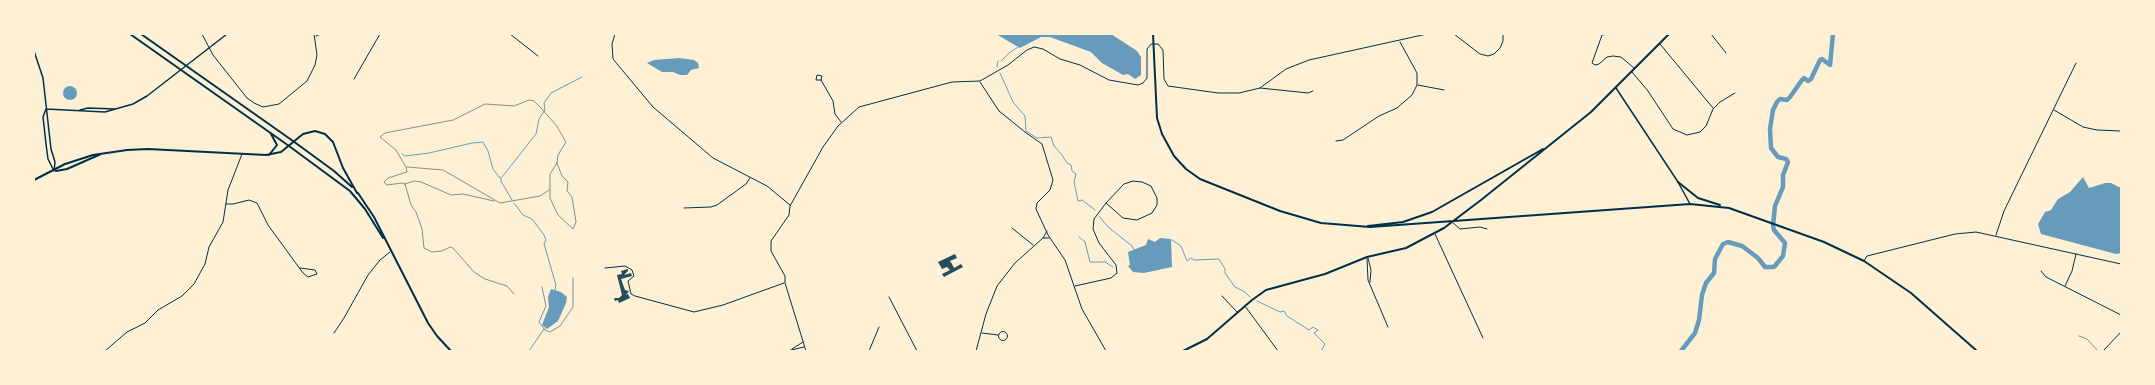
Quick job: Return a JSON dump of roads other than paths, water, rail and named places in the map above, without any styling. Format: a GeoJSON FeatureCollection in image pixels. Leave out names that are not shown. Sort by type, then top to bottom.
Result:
{"type":"FeatureCollection","features":[{"type":"Feature","properties":{"kind":"main road"},"geometry":{"type":"LineString","coordinates":[[130,34],[350,191],[365,209],[391,251],[428,323],[437,336],[451,351]]}},
{"type":"Feature","properties":{"kind":"main road"},"geometry":{"type":"LineString","coordinates":[[141,34],[339,174],[357,193],[372,213],[385,241]]}},
{"type":"Feature","properties":{"kind":"main road"},"geometry":{"type":"LineString","coordinates":[[46,109],[95,112],[116,109],[143,98],[228,34]]}},
{"type":"Feature","properties":{"kind":"main road"},"geometry":{"type":"LineString","coordinates":[[1153,34],[1156,109],[1159,126],[1170,149],[1186,169],[1208,183],[1296,217],[1325,224],[1355,227],[1378,227],[1690,204],[1729,208]]}},
{"type":"Feature","properties":{"kind":"main road"},"geometry":{"type":"LineString","coordinates":[[1183,351],[1207,339],[1245,306],[1270,288],[1325,274],[1367,257],[1406,248],[1435,234],[1591,112],[1669,34]]}},
{"type":"Feature","properties":{"kind":"main road"},"geometry":{"type":"LineString","coordinates":[[34,51],[42,72],[51,149],[55,162],[54,171]]}},
{"type":"Feature","properties":{"kind":"main road"},"geometry":{"type":"LineString","coordinates":[[1616,88],[1678,182],[1690,204]]}},
{"type":"Feature","properties":{"kind":"main road"},"geometry":{"type":"LineString","coordinates":[[80,110],[88,108],[116,109]]}},
{"type":"Feature","properties":{"kind":"main road"},"geometry":{"type":"LineString","coordinates":[[46,109],[43,117],[46,150],[50,164],[54,171]]}},
{"type":"Feature","properties":{"kind":"main road"},"geometry":{"type":"LineString","coordinates":[[269,132],[277,144],[275,149],[269,154]]}},
{"type":"Feature","properties":{"kind":"main road"},"geometry":{"type":"LineString","coordinates":[[34,180],[80,158],[102,154],[136,149],[269,154],[281,152],[304,133],[319,132],[329,137],[335,144],[343,168],[357,193]]}},
{"type":"Feature","properties":{"kind":"main road"},"geometry":{"type":"LineString","coordinates":[[1355,227],[1402,222],[1432,212],[1551,144]]}},
{"type":"Feature","properties":{"kind":"main road"},"geometry":{"type":"LineString","coordinates":[[54,171],[67,169],[102,154]]}},
{"type":"Feature","properties":{"kind":"main road"},"geometry":{"type":"LineString","coordinates":[[1678,182],[1698,198],[1780,225],[1824,242],[1864,261],[1911,293],[1977,351]]}},
{"type":"Feature","properties":{"kind":"street"},"geometry":{"type":"LineString","coordinates":[[202,34],[209,49],[247,98],[254,104],[263,107],[279,104],[307,81],[316,60],[314,34]]}},
{"type":"Feature","properties":{"kind":"street"},"geometry":{"type":"LineString","coordinates":[[315,36],[321,34]]}},
{"type":"Feature","properties":{"kind":"street"},"geometry":{"type":"LineString","coordinates":[[354,79],[380,34]]}},
{"type":"Feature","properties":{"kind":"street"},"geometry":{"type":"LineString","coordinates":[[510,34],[538,56]]}},
{"type":"Feature","properties":{"kind":"street"},"geometry":{"type":"LineString","coordinates":[[615,34],[612,44],[614,59],[652,107],[713,158],[772,190],[790,206]]}},
{"type":"Feature","properties":{"kind":"street"},"geometry":{"type":"LineString","coordinates":[[806,351],[785,283],[785,276],[781,272],[770,245],[789,214],[790,206],[824,147],[842,123],[856,109],[882,100],[952,82],[980,81],[1008,65],[1029,49],[1036,47],[1043,49],[1060,59],[1080,65],[1108,80],[1138,85],[1146,80],[1147,50],[1149,46],[1154,44],[1162,48],[1164,79],[1170,87],[1239,94],[1260,88],[1286,69],[1309,60],[1427,34]]}},
{"type":"Feature","properties":{"kind":"street"},"geometry":{"type":"LineString","coordinates":[[1454,34],[1480,54],[1488,56],[1494,54],[1500,48],[1503,41],[1503,34]]}},
{"type":"Feature","properties":{"kind":"street"},"geometry":{"type":"LineString","coordinates":[[1609,34],[1602,36],[1592,63],[1595,65],[1599,64],[1607,57],[1621,57],[1634,69]]}},
{"type":"Feature","properties":{"kind":"street"},"geometry":{"type":"LineString","coordinates":[[1711,34],[1726,52]]}},
{"type":"Feature","properties":{"kind":"street"},"geometry":{"type":"LineString","coordinates":[[1336,141],[1343,140],[1379,116],[1407,102],[1417,85],[1417,73],[1400,41]]}},
{"type":"Feature","properties":{"kind":"street"},"geometry":{"type":"LineString","coordinates":[[1660,43],[1713,109]]}},
{"type":"Feature","properties":{"kind":"street"},"geometry":{"type":"LineString","coordinates":[[1996,235],[2004,211],[2076,63]]}},
{"type":"Feature","properties":{"kind":"street"},"geometry":{"type":"LineString","coordinates":[[1631,71],[1648,91],[1673,129],[1680,133],[1693,135],[1700,132],[1706,126],[1713,109],[1720,102],[1735,93]]}},
{"type":"Feature","properties":{"kind":"street"},"geometry":{"type":"LineString","coordinates":[[821,80],[830,94],[835,114],[842,123]]}},
{"type":"Feature","properties":{"kind":"street"},"geometry":{"type":"LineString","coordinates":[[980,81],[999,111],[1042,144],[1053,180],[1050,190],[1036,206],[1047,231],[1065,260],[1082,309],[1106,351]]}},
{"type":"Feature","properties":{"kind":"street"},"geometry":{"type":"LineString","coordinates":[[1417,85],[1444,90]]}},
{"type":"Feature","properties":{"kind":"street"},"geometry":{"type":"LineString","coordinates":[[1260,88],[1308,93],[1313,91]]}},
{"type":"Feature","properties":{"kind":"street"},"geometry":{"type":"LineString","coordinates":[[2054,110],[2083,127],[2097,130],[2121,131]]}},
{"type":"Feature","properties":{"kind":"street"},"geometry":{"type":"LineString","coordinates":[[105,351],[126,332],[144,323],[158,310],[182,296],[192,287],[205,264],[209,247],[223,222],[228,190],[242,154]]}},
{"type":"Feature","properties":{"kind":"street"},"geometry":{"type":"LineString","coordinates":[[684,208],[711,207],[717,205],[746,184],[750,177]]}},
{"type":"Feature","properties":{"kind":"street"},"geometry":{"type":"LineString","coordinates":[[1074,286],[1111,278],[1117,273],[1116,266],[1099,243],[1093,229],[1094,219],[1106,204],[1124,184],[1133,181],[1140,181],[1151,186],[1157,198],[1155,208],[1152,213],[1137,220],[1123,218],[1106,204]]}},
{"type":"Feature","properties":{"kind":"street"},"geometry":{"type":"LineString","coordinates":[[225,204],[233,204],[249,200],[256,203],[268,225],[300,268],[308,278],[317,274],[315,270],[300,268]]}},
{"type":"Feature","properties":{"kind":"street"},"geometry":{"type":"LineString","coordinates":[[1452,222],[1460,229],[1480,227],[1487,229]]}},
{"type":"Feature","properties":{"kind":"street"},"geometry":{"type":"LineString","coordinates":[[1012,228],[1034,245]]}},
{"type":"Feature","properties":{"kind":"street"},"geometry":{"type":"LineString","coordinates":[[976,351],[987,309],[998,286],[1008,271],[1034,245],[1044,238],[1047,231]]}},
{"type":"Feature","properties":{"kind":"street"},"geometry":{"type":"LineString","coordinates":[[1864,261],[1867,256],[1955,234],[1976,232],[1996,235],[2121,264]]}},
{"type":"Feature","properties":{"kind":"street"},"geometry":{"type":"LineString","coordinates":[[1435,234],[1483,338]]}},
{"type":"Feature","properties":{"kind":"street"},"geometry":{"type":"LineString","coordinates":[[1044,238],[1051,238]]}},
{"type":"Feature","properties":{"kind":"street"},"geometry":{"type":"LineString","coordinates":[[334,333],[368,275],[380,260],[391,251]]}},
{"type":"Feature","properties":{"kind":"street"},"geometry":{"type":"LineString","coordinates":[[2064,286],[2072,271],[2076,254]]}},
{"type":"Feature","properties":{"kind":"street"},"geometry":{"type":"LineString","coordinates":[[1367,257],[1371,270],[1370,283],[1388,328]]}},
{"type":"Feature","properties":{"kind":"street"},"geometry":{"type":"LineString","coordinates":[[604,268],[624,266],[632,270],[634,276],[628,281],[632,295],[692,312],[701,311],[785,283]]}},
{"type":"Feature","properties":{"kind":"street"},"geometry":{"type":"LineString","coordinates":[[2041,271],[2046,277],[2121,315]]}},
{"type":"Feature","properties":{"kind":"street"},"geometry":{"type":"LineString","coordinates":[[1222,296],[1238,312]]}},
{"type":"Feature","properties":{"kind":"street"},"geometry":{"type":"LineString","coordinates":[[890,297],[917,351]]}},
{"type":"Feature","properties":{"kind":"street"},"geometry":{"type":"LineString","coordinates":[[1245,306],[1278,351]]}},
{"type":"Feature","properties":{"kind":"street"},"geometry":{"type":"LineString","coordinates":[[869,351],[879,327]]}},
{"type":"Feature","properties":{"kind":"street"},"geometry":{"type":"LineString","coordinates":[[981,332],[999,336],[1003,341],[1008,337],[1004,332],[999,336]]}},
{"type":"Feature","properties":{"kind":"street"},"geometry":{"type":"LineString","coordinates":[[2102,351],[2121,332]]}},
{"type":"Feature","properties":{"kind":"street"},"geometry":{"type":"LineString","coordinates":[[792,350],[803,342]]}},
{"type":"Feature","properties":{"kind":"street"},"geometry":{"type":"LineString","coordinates":[[787,351],[805,347]]}},
{"type":"Feature","properties":{"kind":"lane"},"geometry":{"type":"LineString","coordinates":[[2079,336],[2087,339],[2098,351]]}},
{"type":"Feature","properties":{"kind":"water"},"geometry":{"type":"Polygon","coordinates":[[[996,34],[1111,34],[1137,51],[1141,57],[1141,75],[1135,79],[1128,74],[1123,75],[1102,63],[1091,52],[1050,37],[1041,37],[1020,48],[996,34]]]}},
{"type":"Feature","properties":{"kind":"water"},"geometry":{"type":"Polygon","coordinates":[[[679,58],[694,60],[698,63],[699,68],[691,70],[687,75],[680,75],[673,72],[662,72],[647,63],[654,60],[679,58]]]}},
{"type":"Feature","properties":{"kind":"water"},"geometry":{"type":"Polygon","coordinates":[[[67,86],[73,86],[77,90],[77,96],[73,100],[67,100],[63,96],[63,90],[67,86]]]}},
{"type":"Feature","properties":{"kind":"water"},"geometry":{"type":"Polygon","coordinates":[[[2083,177],[2089,188],[2105,183],[2111,183],[2121,188],[2121,253],[2116,254],[2041,234],[2038,224],[2045,212],[2051,210],[2058,199],[2070,192],[2083,177]]]}},
{"type":"Feature","properties":{"kind":"water"},"geometry":{"type":"Polygon","coordinates":[[[1160,238],[1171,239],[1172,267],[1144,273],[1133,272],[1128,266],[1130,265],[1128,252],[1146,245],[1148,239],[1155,242],[1160,238]]]}},
{"type":"Feature","properties":{"kind":"water"},"geometry":{"type":"Polygon","coordinates":[[[551,289],[561,292],[567,297],[558,321],[547,329],[542,325],[549,307],[548,297],[551,289]]]}},
{"type":"Feature","properties":{"kind":"waterway"},"geometry":{"type":"LineString","coordinates":[[1681,351],[1695,333],[1699,320],[1702,295],[1706,283],[1714,273],[1715,259],[1723,244],[1728,242],[1742,246],[1758,258],[1765,267],[1774,267],[1783,256],[1785,243],[1774,230],[1773,226],[1775,206],[1783,187],[1783,175],[1788,162],[1786,159],[1778,157],[1771,148],[1770,129],[1773,110],[1780,99],[1787,100],[1790,97],[1804,78],[1808,81],[1811,79],[1820,60],[1822,59],[1830,65],[1833,34]]}},
{"type":"Feature","properties":{"kind":"waterway"},"geometry":{"type":"LineString","coordinates":[[1001,61],[1018,47]]}},
{"type":"Feature","properties":{"kind":"waterway"},"geometry":{"type":"LineString","coordinates":[[997,67],[998,61]]}},
{"type":"Feature","properties":{"kind":"waterway"},"geometry":{"type":"LineString","coordinates":[[1000,73],[1013,102],[1025,116],[1026,131],[1037,138],[1051,137],[1054,146],[1067,163],[1071,165],[1072,171],[1076,174],[1074,182],[1078,201],[1082,200],[1095,210]]}},
{"type":"Feature","properties":{"kind":"waterway"},"geometry":{"type":"LineString","coordinates":[[502,177],[536,134],[539,119],[545,110],[544,103],[551,93],[582,77]]}},
{"type":"Feature","properties":{"kind":"waterway"},"geometry":{"type":"LineString","coordinates":[[402,154],[405,156],[429,153],[472,143],[483,142],[488,151],[493,169],[501,178],[501,181],[512,200]]}},
{"type":"Feature","properties":{"kind":"waterway"},"geometry":{"type":"LineString","coordinates":[[514,203],[523,215],[532,219],[544,235],[546,240],[544,244],[556,285],[555,290]]}},
{"type":"Feature","properties":{"kind":"waterway"},"geometry":{"type":"LineString","coordinates":[[1099,216],[1107,226],[1132,246],[1135,251]]}},
{"type":"Feature","properties":{"kind":"waterway"},"geometry":{"type":"LineString","coordinates":[[1079,237],[1085,242],[1090,262],[1105,262],[1113,267]]}},
{"type":"Feature","properties":{"kind":"waterway"},"geometry":{"type":"LineString","coordinates":[[1172,240],[1181,246],[1187,261],[1191,258],[1194,260],[1219,259],[1225,269],[1225,273],[1235,287],[1245,292],[1250,297]]}},
{"type":"Feature","properties":{"kind":"waterway"},"geometry":{"type":"LineString","coordinates":[[1257,301],[1280,312],[1284,311],[1287,316],[1309,330],[1313,327],[1318,330],[1314,333],[1325,344],[1321,351]]}},
{"type":"Feature","properties":{"kind":"waterway"},"geometry":{"type":"LineString","coordinates":[[529,351],[544,329]]}}]}
